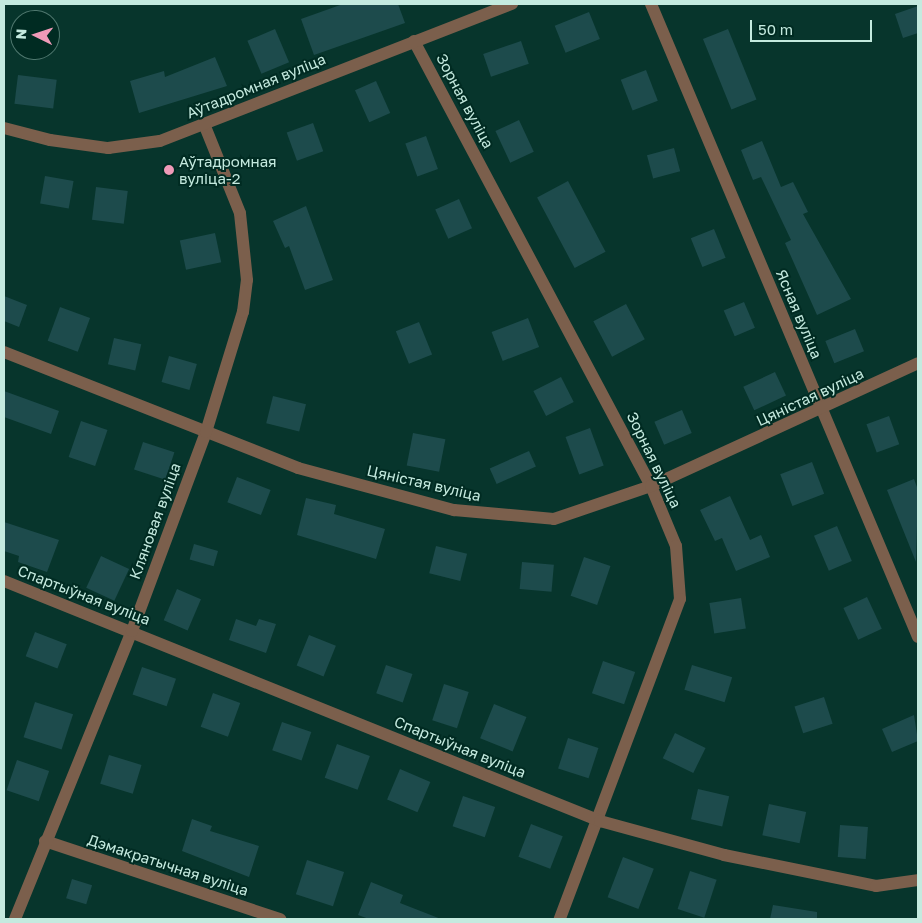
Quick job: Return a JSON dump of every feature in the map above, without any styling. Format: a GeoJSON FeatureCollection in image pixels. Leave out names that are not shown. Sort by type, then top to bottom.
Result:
{"type":"FeatureCollection","features":[{"type":"Feature","properties":{"kind":"street","name":"Аўтадромная вуліца"},"geometry":{"type":"LineString","coordinates":[[4,128],[50,140],[108,148],[160,141],[512,4]]}},
{"type":"Feature","properties":{"kind":"street","name":"Ясная вуліца"},"geometry":{"type":"LineString","coordinates":[[650,4],[918,637]]}},
{"type":"Feature","properties":{"kind":"street","name":"Зорная вуліца"},"geometry":{"type":"LineString","coordinates":[[414,41],[651,486],[676,546],[680,600],[600,822],[560,919]]}},
{"type":"Feature","properties":{"kind":"street","name":"Кляновая вуліца"},"geometry":{"type":"LineString","coordinates":[[14,919],[132,631],[206,432],[243,312],[247,280],[240,213],[204,124]]}},
{"type":"Feature","properties":{"kind":"street","name":"Цяністая вуліца"},"geometry":{"type":"LineString","coordinates":[[4,352],[298,468],[454,510],[506,517],[554,519],[651,486],[822,411],[918,363]]}},
{"type":"Feature","properties":{"kind":"street","name":"Спартыўная вуліца"},"geometry":{"type":"LineString","coordinates":[[4,581],[132,631],[600,822],[724,855],[876,886],[918,880]]}},
{"type":"Feature","properties":{"kind":"street","name":"Дэмакратычная вуліца"},"geometry":{"type":"LineString","coordinates":[[45,841],[280,919]]}},
{"type":"Feature","properties":{"kind":"building"},"geometry":{"type":"Polygon","coordinates":[[[343,4],[398,4],[405,23],[314,55],[301,19],[343,4]]]}},
{"type":"Feature","properties":{"kind":"building"},"geometry":{"type":"Polygon","coordinates":[[[918,6],[918,33],[903,38],[895,14],[918,6]]]}},
{"type":"Feature","properties":{"kind":"building"},"geometry":{"type":"Polygon","coordinates":[[[589,12],[600,39],[566,53],[555,26],[589,12]]]}},
{"type":"Feature","properties":{"kind":"building"},"geometry":{"type":"Polygon","coordinates":[[[275,29],[289,62],[261,74],[247,41],[275,29]]]}},
{"type":"Feature","properties":{"kind":"building"},"geometry":{"type":"Polygon","coordinates":[[[728,29],[756,99],[731,110],[703,39],[728,29]]]}},
{"type":"Feature","properties":{"kind":"building"},"geometry":{"type":"Polygon","coordinates":[[[521,41],[529,64],[491,77],[483,54],[521,41]]]}},
{"type":"Feature","properties":{"kind":"building"},"geometry":{"type":"Polygon","coordinates":[[[215,57],[227,86],[139,113],[130,81],[164,71],[165,77],[215,57]]]}},
{"type":"Feature","properties":{"kind":"building"},"geometry":{"type":"Polygon","coordinates":[[[646,70],[658,101],[633,110],[621,80],[646,70]]]}},
{"type":"Feature","properties":{"kind":"building"},"geometry":{"type":"Polygon","coordinates":[[[18,75],[57,80],[53,109],[14,104],[18,75]]]}},
{"type":"Feature","properties":{"kind":"building"},"geometry":{"type":"Polygon","coordinates":[[[376,81],[390,113],[369,122],[355,90],[376,81]]]}},
{"type":"Feature","properties":{"kind":"building"},"geometry":{"type":"Polygon","coordinates":[[[519,120],[534,152],[510,163],[495,131],[519,120]]]}},
{"type":"Feature","properties":{"kind":"building"},"geometry":{"type":"Polygon","coordinates":[[[313,123],[323,151],[297,161],[287,133],[313,123]]]}},
{"type":"Feature","properties":{"kind":"building"},"geometry":{"type":"Polygon","coordinates":[[[426,136],[438,169],[417,176],[405,144],[426,136]]]}},
{"type":"Feature","properties":{"kind":"building"},"geometry":{"type":"Polygon","coordinates":[[[762,141],[781,187],[793,182],[808,212],[803,214],[851,299],[817,315],[785,243],[791,240],[761,177],[753,180],[741,150],[762,141]]]}},
{"type":"Feature","properties":{"kind":"building"},"geometry":{"type":"Polygon","coordinates":[[[674,148],[680,171],[653,178],[647,155],[674,148]]]}},
{"type":"Feature","properties":{"kind":"building"},"geometry":{"type":"Polygon","coordinates":[[[45,176],[74,181],[69,209],[40,204],[45,176]]]}},
{"type":"Feature","properties":{"kind":"building"},"geometry":{"type":"Polygon","coordinates":[[[568,181],[606,252],[575,268],[537,197],[568,181]]]}},
{"type":"Feature","properties":{"kind":"building"},"geometry":{"type":"Polygon","coordinates":[[[96,187],[128,191],[124,224],[92,220],[96,187]]]}},
{"type":"Feature","properties":{"kind":"building"},"geometry":{"type":"Polygon","coordinates":[[[459,199],[472,228],[448,239],[435,210],[459,199]]]}},
{"type":"Feature","properties":{"kind":"building"},"geometry":{"type":"Polygon","coordinates":[[[306,206],[333,280],[305,290],[289,246],[285,248],[273,221],[306,206]]]}},
{"type":"Feature","properties":{"kind":"building"},"geometry":{"type":"Polygon","coordinates":[[[714,229],[726,258],[702,267],[691,238],[714,229]]]}},
{"type":"Feature","properties":{"kind":"building"},"geometry":{"type":"Polygon","coordinates":[[[215,233],[221,262],[186,270],[180,240],[215,233]]]}},
{"type":"Feature","properties":{"kind":"building"},"geometry":{"type":"Polygon","coordinates":[[[4,296],[27,305],[19,327],[4,321],[4,296]]]}},
{"type":"Feature","properties":{"kind":"building"},"geometry":{"type":"Polygon","coordinates":[[[744,302],[755,328],[735,336],[724,311],[744,302]]]}},
{"type":"Feature","properties":{"kind":"building"},"geometry":{"type":"Polygon","coordinates":[[[626,304],[645,339],[612,357],[593,321],[626,304]]]}},
{"type":"Feature","properties":{"kind":"building"},"geometry":{"type":"Polygon","coordinates":[[[60,307],[90,318],[78,352],[48,341],[60,307]]]}},
{"type":"Feature","properties":{"kind":"building"},"geometry":{"type":"Polygon","coordinates":[[[528,318],[539,347],[503,361],[492,332],[528,318]]]}},
{"type":"Feature","properties":{"kind":"building"},"geometry":{"type":"Polygon","coordinates":[[[419,322],[432,354],[409,364],[396,331],[419,322]]]}},
{"type":"Feature","properties":{"kind":"building"},"geometry":{"type":"Polygon","coordinates":[[[855,329],[864,351],[834,363],[825,341],[855,329]]]}},
{"type":"Feature","properties":{"kind":"building"},"geometry":{"type":"Polygon","coordinates":[[[114,338],[141,344],[135,371],[108,364],[114,338]]]}},
{"type":"Feature","properties":{"kind":"building"},"geometry":{"type":"Polygon","coordinates":[[[169,356],[197,364],[189,390],[162,382],[169,356]]]}},
{"type":"Feature","properties":{"kind":"building"},"geometry":{"type":"Polygon","coordinates":[[[775,372],[786,396],[754,410],[743,387],[775,372]]]}},
{"type":"Feature","properties":{"kind":"building"},"geometry":{"type":"Polygon","coordinates":[[[561,377],[574,402],[546,416],[533,391],[561,377]]]}},
{"type":"Feature","properties":{"kind":"building"},"geometry":{"type":"Polygon","coordinates":[[[4,391],[59,411],[51,434],[4,417],[4,391]]]}},
{"type":"Feature","properties":{"kind":"building"},"geometry":{"type":"Polygon","coordinates":[[[273,396],[306,404],[299,431],[266,423],[273,396]]]}},
{"type":"Feature","properties":{"kind":"building"},"geometry":{"type":"Polygon","coordinates":[[[682,410],[692,433],[664,445],[654,422],[682,410]]]}},
{"type":"Feature","properties":{"kind":"building"},"geometry":{"type":"Polygon","coordinates":[[[889,416],[899,444],[877,452],[866,424],[889,416]]]}},
{"type":"Feature","properties":{"kind":"building"},"geometry":{"type":"Polygon","coordinates":[[[81,421],[107,430],[95,466],[69,457],[81,421]]]}},
{"type":"Feature","properties":{"kind":"building"},"geometry":{"type":"Polygon","coordinates":[[[590,428],[604,466],[579,474],[566,437],[590,428]]]}},
{"type":"Feature","properties":{"kind":"building"},"geometry":{"type":"Polygon","coordinates":[[[413,433],[445,439],[439,472],[407,465],[413,433]]]}},
{"type":"Feature","properties":{"kind":"building"},"geometry":{"type":"Polygon","coordinates":[[[143,442],[174,452],[165,480],[134,470],[143,442]]]}},
{"type":"Feature","properties":{"kind":"building"},"geometry":{"type":"Polygon","coordinates":[[[529,451],[536,467],[497,484],[490,468],[529,451]]]}},
{"type":"Feature","properties":{"kind":"building"},"geometry":{"type":"Polygon","coordinates":[[[812,462],[824,494],[792,506],[780,474],[812,462]]]}},
{"type":"Feature","properties":{"kind":"building"},"geometry":{"type":"Polygon","coordinates":[[[237,477],[271,490],[261,515],[227,502],[237,477]]]}},
{"type":"Feature","properties":{"kind":"building"},"geometry":{"type":"Polygon","coordinates":[[[914,479],[918,490],[916,562],[887,490],[914,479]]]}},
{"type":"Feature","properties":{"kind":"building"},"geometry":{"type":"Polygon","coordinates":[[[730,496],[750,540],[761,535],[770,557],[736,571],[722,538],[715,541],[700,510],[730,496]]]}},
{"type":"Feature","properties":{"kind":"building"},"geometry":{"type":"Polygon","coordinates":[[[306,498],[336,505],[334,514],[385,529],[376,559],[297,535],[306,498]]]}},
{"type":"Feature","properties":{"kind":"building"},"geometry":{"type":"Polygon","coordinates":[[[4,522],[59,540],[47,572],[18,562],[19,556],[4,551],[4,522]]]}},
{"type":"Feature","properties":{"kind":"building"},"geometry":{"type":"Polygon","coordinates":[[[837,526],[852,561],[829,571],[814,536],[837,526]]]}},
{"type":"Feature","properties":{"kind":"building"},"geometry":{"type":"Polygon","coordinates":[[[194,544],[218,551],[214,566],[190,559],[194,544]]]}},
{"type":"Feature","properties":{"kind":"building"},"geometry":{"type":"Polygon","coordinates":[[[436,546],[467,554],[460,581],[429,573],[436,546]]]}},
{"type":"Feature","properties":{"kind":"building"},"geometry":{"type":"Polygon","coordinates":[[[101,556],[129,569],[114,601],[86,588],[101,556]]]}},
{"type":"Feature","properties":{"kind":"building"},"geometry":{"type":"Polygon","coordinates":[[[584,557],[610,566],[597,605],[571,596],[584,557]]]}},
{"type":"Feature","properties":{"kind":"building"},"geometry":{"type":"Polygon","coordinates":[[[522,562],[554,565],[552,592],[520,589],[522,562]]]}},
{"type":"Feature","properties":{"kind":"building"},"geometry":{"type":"Polygon","coordinates":[[[177,589],[201,599],[188,630],[164,620],[177,589]]]}},
{"type":"Feature","properties":{"kind":"building"},"geometry":{"type":"Polygon","coordinates":[[[867,597],[882,629],[858,640],[843,608],[867,597]]]}},
{"type":"Feature","properties":{"kind":"building"},"geometry":{"type":"Polygon","coordinates":[[[741,598],[746,629],[714,634],[709,603],[741,598]]]}},
{"type":"Feature","properties":{"kind":"building"},"geometry":{"type":"Polygon","coordinates":[[[236,619],[256,626],[259,619],[276,624],[266,653],[229,640],[236,619]]]}},
{"type":"Feature","properties":{"kind":"building"},"geometry":{"type":"Polygon","coordinates":[[[35,632],[67,644],[57,668],[26,656],[35,632]]]}},
{"type":"Feature","properties":{"kind":"building"},"geometry":{"type":"Polygon","coordinates":[[[309,635],[336,646],[324,676],[297,666],[309,635]]]}},
{"type":"Feature","properties":{"kind":"building"},"geometry":{"type":"Polygon","coordinates":[[[603,661],[635,672],[624,704],[592,693],[603,661]]]}},
{"type":"Feature","properties":{"kind":"building"},"geometry":{"type":"Polygon","coordinates":[[[386,665],[412,674],[403,702],[376,693],[386,665]]]}},
{"type":"Feature","properties":{"kind":"building"},"geometry":{"type":"Polygon","coordinates":[[[692,665],[732,677],[725,702],[684,690],[692,665]]]}},
{"type":"Feature","properties":{"kind":"building"},"geometry":{"type":"Polygon","coordinates":[[[142,667],[176,679],[167,706],[133,694],[142,667]]]}},
{"type":"Feature","properties":{"kind":"building"},"geometry":{"type":"Polygon","coordinates":[[[444,684],[469,692],[457,728],[432,720],[444,684]]]}},
{"type":"Feature","properties":{"kind":"building"},"geometry":{"type":"Polygon","coordinates":[[[213,693],[240,703],[228,737],[201,727],[213,693]]]}},
{"type":"Feature","properties":{"kind":"building"},"geometry":{"type":"Polygon","coordinates":[[[824,697],[833,724],[803,733],[795,707],[824,697]]]}},
{"type":"Feature","properties":{"kind":"building"},"geometry":{"type":"Polygon","coordinates":[[[35,702],[73,714],[62,750],[24,737],[35,702]]]}},
{"type":"Feature","properties":{"kind":"building"},"geometry":{"type":"Polygon","coordinates":[[[494,704],[526,717],[513,751],[480,738],[494,704]]]}},
{"type":"Feature","properties":{"kind":"building"},"geometry":{"type":"Polygon","coordinates":[[[914,715],[918,741],[892,752],[882,729],[914,715]]]}},
{"type":"Feature","properties":{"kind":"building"},"geometry":{"type":"Polygon","coordinates":[[[282,722],[311,732],[302,760],[272,750],[282,722]]]}},
{"type":"Feature","properties":{"kind":"building"},"geometry":{"type":"Polygon","coordinates":[[[675,733],[706,748],[693,773],[663,758],[675,733]]]}},
{"type":"Feature","properties":{"kind":"building"},"geometry":{"type":"Polygon","coordinates":[[[568,738],[598,748],[589,778],[558,768],[568,738]]]}},
{"type":"Feature","properties":{"kind":"building"},"geometry":{"type":"Polygon","coordinates":[[[337,744],[370,756],[358,790],[325,778],[337,744]]]}},
{"type":"Feature","properties":{"kind":"building"},"geometry":{"type":"Polygon","coordinates":[[[109,755],[142,765],[133,794],[100,784],[109,755]]]}},
{"type":"Feature","properties":{"kind":"building"},"geometry":{"type":"Polygon","coordinates":[[[17,760],[49,771],[39,801],[7,790],[17,760]]]}},
{"type":"Feature","properties":{"kind":"building"},"geometry":{"type":"Polygon","coordinates":[[[400,769],[430,782],[417,812],[387,799],[400,769]]]}},
{"type":"Feature","properties":{"kind":"building"},"geometry":{"type":"Polygon","coordinates":[[[698,789],[729,796],[722,826],[691,819],[698,789]]]}},
{"type":"Feature","properties":{"kind":"building"},"geometry":{"type":"Polygon","coordinates":[[[463,796],[495,807],[485,837],[453,826],[463,796]]]}},
{"type":"Feature","properties":{"kind":"building"},"geometry":{"type":"Polygon","coordinates":[[[769,804],[806,812],[800,843],[762,835],[769,804]]]}},
{"type":"Feature","properties":{"kind":"building"},"geometry":{"type":"Polygon","coordinates":[[[192,819],[212,826],[210,831],[259,846],[249,877],[182,851],[192,819]]]}},
{"type":"Feature","properties":{"kind":"building"},"geometry":{"type":"Polygon","coordinates":[[[531,824],[563,836],[550,869],[518,857],[531,824]]]}},
{"type":"Feature","properties":{"kind":"building"},"geometry":{"type":"Polygon","coordinates":[[[840,825],[868,827],[866,859],[838,857],[840,825]]]}},
{"type":"Feature","properties":{"kind":"building"},"geometry":{"type":"Polygon","coordinates":[[[623,857],[654,869],[638,909],[608,897],[623,857]]]}},
{"type":"Feature","properties":{"kind":"building"},"geometry":{"type":"Polygon","coordinates":[[[307,860],[344,872],[333,906],[296,894],[307,860]]]}},
{"type":"Feature","properties":{"kind":"building"},"geometry":{"type":"Polygon","coordinates":[[[690,871],[717,880],[704,918],[678,909],[690,871]]]}},
{"type":"Feature","properties":{"kind":"building"},"geometry":{"type":"Polygon","coordinates":[[[72,879],[92,885],[86,904],[66,898],[72,879]]]}},
{"type":"Feature","properties":{"kind":"building"},"geometry":{"type":"Polygon","coordinates":[[[371,882],[403,895],[400,903],[441,919],[369,919],[358,915],[371,882]]]}},
{"type":"Feature","properties":{"kind":"building"},"geometry":{"type":"Polygon","coordinates":[[[773,905],[817,912],[817,919],[770,919],[773,905]]]}},
{"type":"Feature","properties":{"kind":"place","name":"Аўтадромная вуліца-2"},"geometry":{"type":"Point","coordinates":[169,170]}}]}
